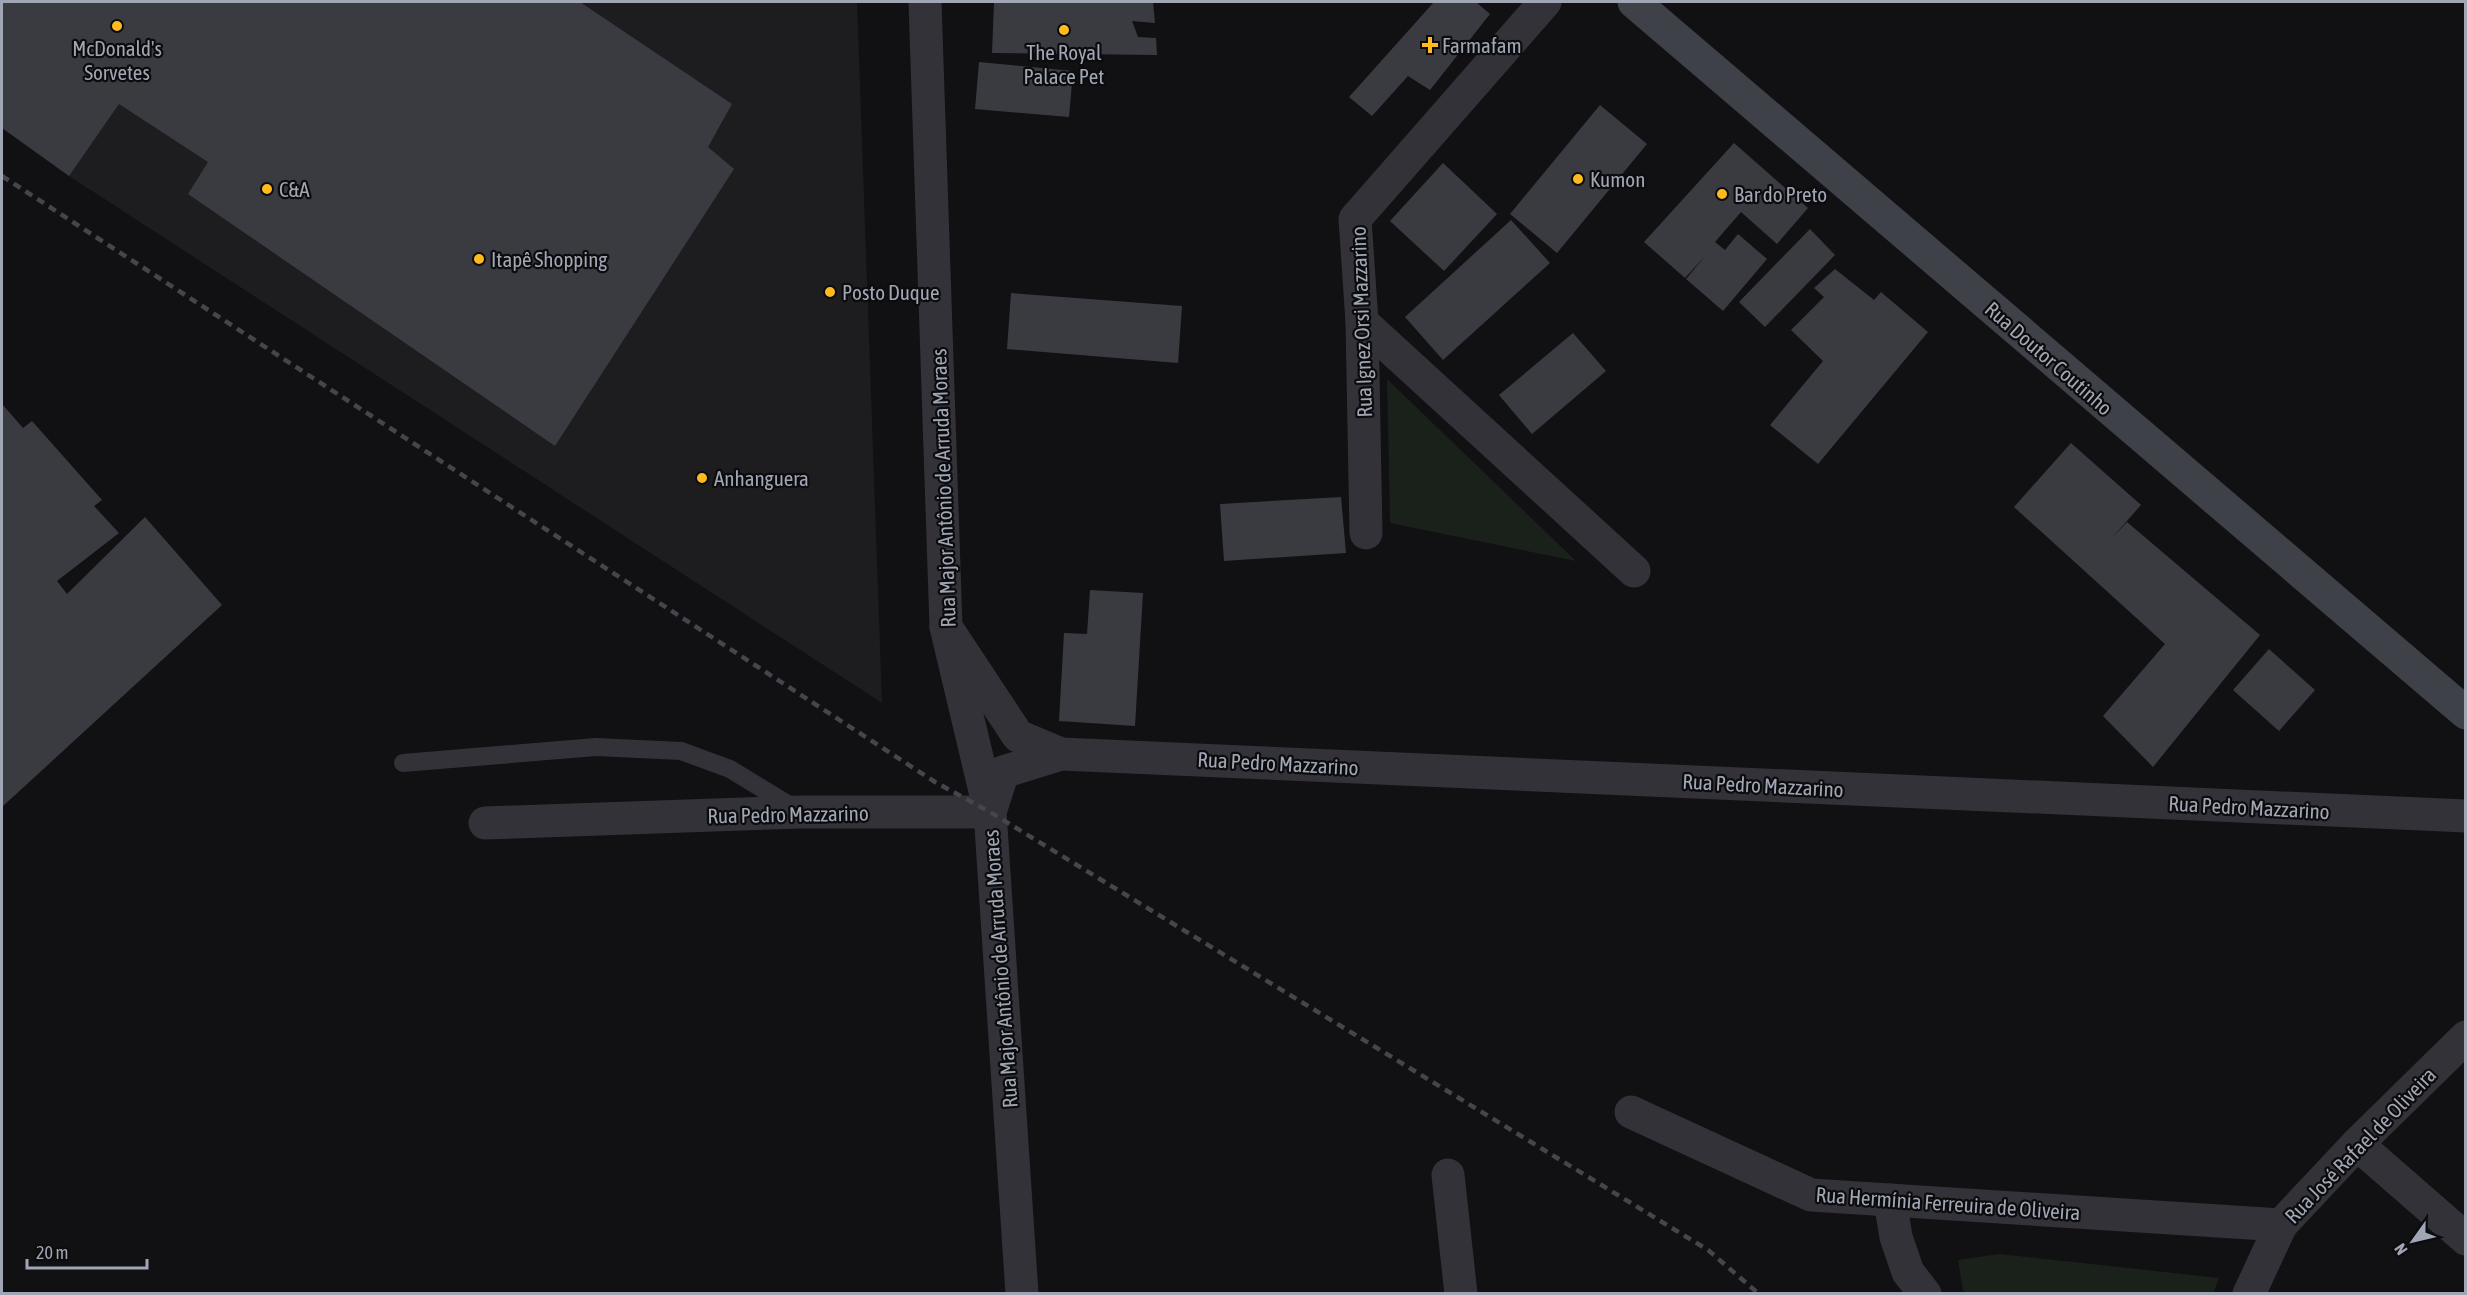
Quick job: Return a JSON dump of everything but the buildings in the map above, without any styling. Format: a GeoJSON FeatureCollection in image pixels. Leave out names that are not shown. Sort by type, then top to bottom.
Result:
{"type":"FeatureCollection","features":[{"type":"Feature","properties":{"kind":"main road","name":"Rua Doutor Coutinho"},"geometry":{"type":"LineString","coordinates":[[1634,2],[2466,713]]}},
{"type":"Feature","properties":{"kind":"street","name":"Rua Major Antônio de Arruda Moraes"},"geometry":{"type":"LineString","coordinates":[[925,2],[946,627],[990,812],[1022,1293]]}},
{"type":"Feature","properties":{"kind":"street","name":"Rua Ignez Orsi Mazzarino"},"geometry":{"type":"LineString","coordinates":[[1366,533],[1362,322],[1355,219],[1545,2]]}},
{"type":"Feature","properties":{"kind":"street"},"geometry":{"type":"LineString","coordinates":[[1362,322],[1634,571]]}},
{"type":"Feature","properties":{"kind":"street","name":"Rua Pedro Mazzarino"},"geometry":{"type":"LineString","coordinates":[[946,627],[1018,736],[1061,754]]}},
{"type":"Feature","properties":{"kind":"street","name":"Rua Pedro Mazzarino"},"geometry":{"type":"LineString","coordinates":[[485,823],[801,812],[990,812],[1004,772],[1061,754],[2466,816]]}},
{"type":"Feature","properties":{"kind":"street","name":"Rua José Rafael de Oliveira"},"geometry":{"type":"LineString","coordinates":[[2249,1293],[2281,1225],[2357,1144],[2466,1037]]}},
{"type":"Feature","properties":{"kind":"street","name":"Rua Hermínia Ferreuira de Oliveira"},"geometry":{"type":"LineString","coordinates":[[1631,1112],[1811,1195],[2281,1225]]}},
{"type":"Feature","properties":{"kind":"street"},"geometry":{"type":"LineString","coordinates":[[2357,1144],[2466,1239]]}},
{"type":"Feature","properties":{"kind":"street"},"geometry":{"type":"LineString","coordinates":[[1448,1176],[1461,1293]]}},
{"type":"Feature","properties":{"kind":"street"},"geometry":{"type":"LineString","coordinates":[[1890,1200],[1896,1237],[1908,1272],[1925,1293]]}},
{"type":"Feature","properties":{"kind":"lane"},"geometry":{"type":"LineString","coordinates":[[404,763],[596,747],[681,751],[730,770],[801,812]]}},
{"type":"Feature","properties":{"kind":"shaded area"},"geometry":{"type":"Polygon","coordinates":[[[2,2],[857,2],[882,703],[69,176],[2,128],[2,2]]]}},
{"type":"Feature","properties":{"kind":"shaded area"},"geometry":{"type":"Polygon","coordinates":[[[1387,379],[1576,561],[1390,523],[1387,379]]]}},
{"type":"Feature","properties":{"kind":"shaded area"},"geometry":{"type":"Polygon","coordinates":[[[1999,1254],[2219,1278],[2213,1294],[1967,1294],[1963,1290],[1958,1260],[1999,1254]]]}},
{"type":"Feature","properties":{"kind":"railway"},"geometry":{"type":"LineString","coordinates":[[2,176],[935,782],[990,812],[1708,1250],[1759,1294]]}},
{"type":"Feature","properties":{"kind":"place","name":"McDonald's Sorvetes"},"geometry":{"type":"Point","coordinates":[117,26]}},
{"type":"Feature","properties":{"kind":"place","name":"The Royal Palace Pet"},"geometry":{"type":"Point","coordinates":[1064,30]}},
{"type":"Feature","properties":{"kind":"place","name":"Farmafam"},"geometry":{"type":"Point","coordinates":[1430,45]}},
{"type":"Feature","properties":{"kind":"place","name":"Kumon"},"geometry":{"type":"Point","coordinates":[1578,179]}},
{"type":"Feature","properties":{"kind":"place","name":"C&A"},"geometry":{"type":"Point","coordinates":[267,189]}},
{"type":"Feature","properties":{"kind":"place","name":"Bar do Preto"},"geometry":{"type":"Point","coordinates":[1722,194]}},
{"type":"Feature","properties":{"kind":"place","name":"Itapê Shopping"},"geometry":{"type":"Point","coordinates":[479,259]}},
{"type":"Feature","properties":{"kind":"place","name":"Posto Duque"},"geometry":{"type":"Point","coordinates":[830,292]}},
{"type":"Feature","properties":{"kind":"place","name":"Anhanguera"},"geometry":{"type":"Point","coordinates":[702,478]}}]}
